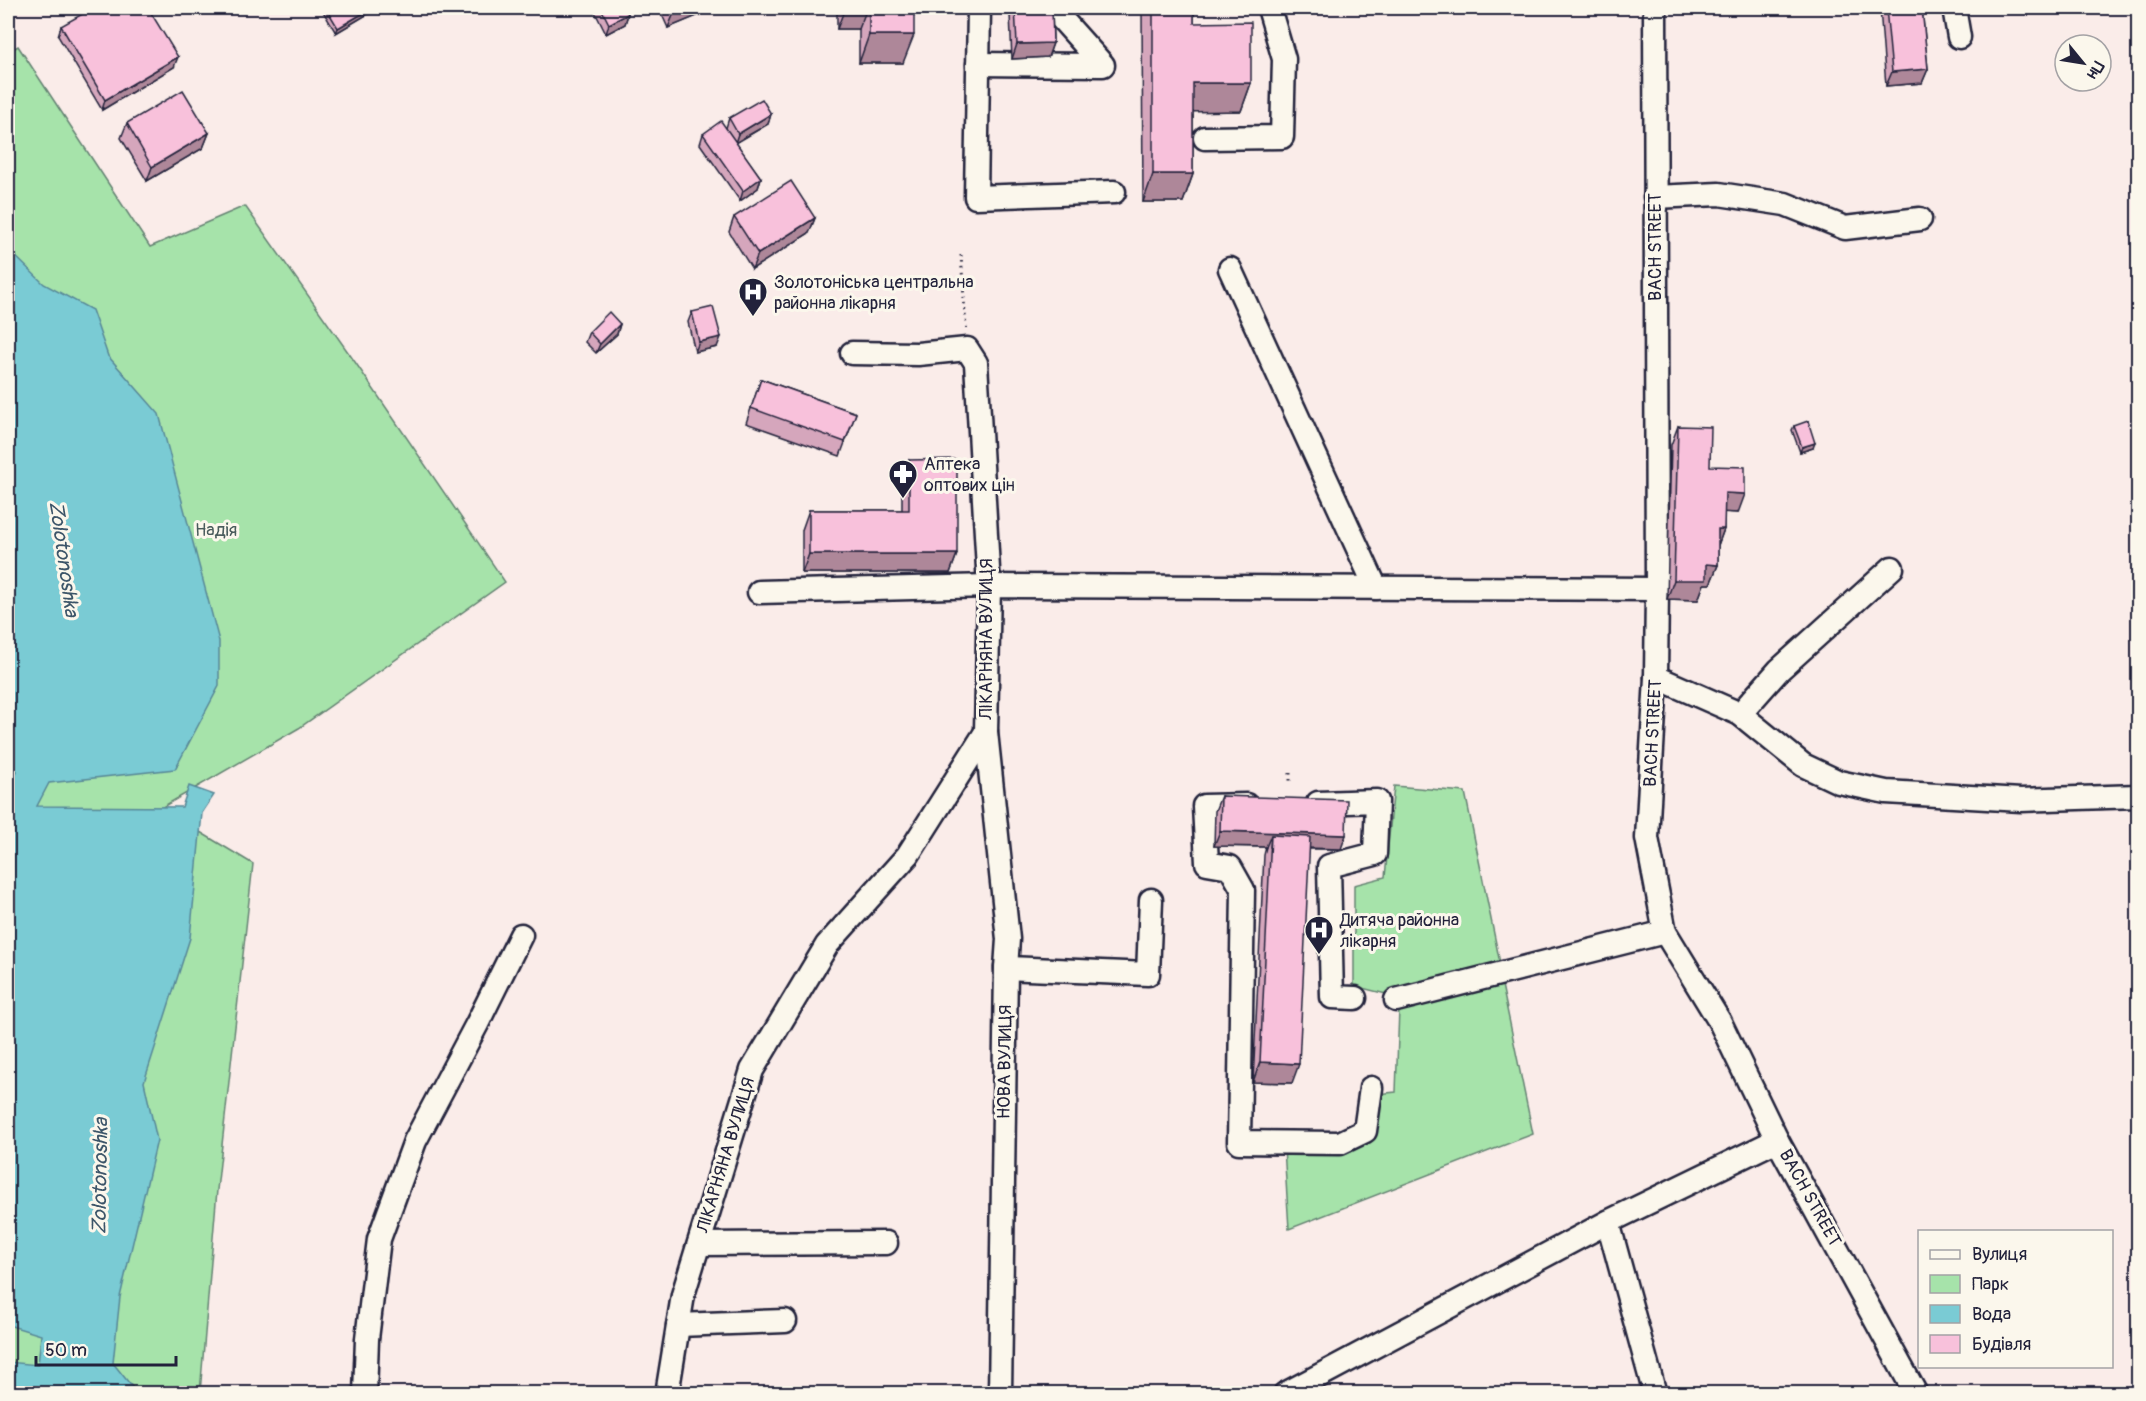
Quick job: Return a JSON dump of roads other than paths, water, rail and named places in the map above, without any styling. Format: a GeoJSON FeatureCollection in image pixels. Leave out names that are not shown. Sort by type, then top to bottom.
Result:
{"type":"FeatureCollection","features":[{"type":"Feature","properties":{"kind":"street"},"geometry":{"type":"LineString","coordinates":[[979,8],[976,196],[1114,192]]}},
{"type":"Feature","properties":{"kind":"street"},"geometry":{"type":"LineString","coordinates":[[978,64],[1103,65],[1052,8]]}},
{"type":"Feature","properties":{"kind":"street"},"geometry":{"type":"LineString","coordinates":[[1205,138],[1282,137],[1284,59],[1269,8]]}},
{"type":"Feature","properties":{"kind":"street","name":"BACH STREET"},"geometry":{"type":"LineString","coordinates":[[1655,8],[1658,589],[1656,677],[1647,838],[1665,933],[1720,1022],[1778,1140],[1916,1394]]}},
{"type":"Feature","properties":{"kind":"street"},"geometry":{"type":"LineString","coordinates":[[1954,8],[1959,37]]}},
{"type":"Feature","properties":{"kind":"street"},"geometry":{"type":"LineString","coordinates":[[1655,197],[1719,194],[1774,202],[1785,204],[1845,228],[1920,219]]}},
{"type":"Feature","properties":{"kind":"street"},"geometry":{"type":"LineString","coordinates":[[1230,269],[1376,588]]}},
{"type":"Feature","properties":{"kind":"street","name":"ЛІКАРНЯНА ВУЛИЦЯ"},"geometry":{"type":"LineString","coordinates":[[667,1394],[683,1295],[752,1070],[827,945],[908,855],[986,732],[989,586],[976,363],[967,349],[918,354],[852,353]]}},
{"type":"Feature","properties":{"kind":"street"},"geometry":{"type":"LineString","coordinates":[[1740,714],[1779,670],[1892,568]]}},
{"type":"Feature","properties":{"kind":"street"},"geometry":{"type":"LineString","coordinates":[[759,591],[989,586],[1658,589]]}},
{"type":"Feature","properties":{"kind":"street"},"geometry":{"type":"LineString","coordinates":[[1656,677],[1740,714],[1803,765],[1839,782],[1886,792],[2021,800],[2139,796]]}},
{"type":"Feature","properties":{"kind":"street","name":"НОВА ВУЛИЦЯ"},"geometry":{"type":"LineString","coordinates":[[986,732],[1008,939],[1000,1394]]}},
{"type":"Feature","properties":{"kind":"street"},"geometry":{"type":"LineString","coordinates":[[1296,794],[1377,801],[1375,854],[1329,866],[1332,997],[1355,998]]}},
{"type":"Feature","properties":{"kind":"street"},"geometry":{"type":"LineString","coordinates":[[1269,804],[1204,806],[1207,863],[1230,867],[1243,890],[1239,1142],[1340,1143],[1365,1131],[1371,1088]]}},
{"type":"Feature","properties":{"kind":"street"},"geometry":{"type":"LineString","coordinates":[[1006,968],[1148,974],[1152,900]]}},
{"type":"Feature","properties":{"kind":"street"},"geometry":{"type":"LineString","coordinates":[[1396,1000],[1665,933]]}},
{"type":"Feature","properties":{"kind":"street"},"geometry":{"type":"LineString","coordinates":[[365,1394],[367,1339],[380,1239],[415,1140],[521,935]]}},
{"type":"Feature","properties":{"kind":"street"},"geometry":{"type":"LineString","coordinates":[[1285,1394],[1608,1222],[1778,1140]]}},
{"type":"Feature","properties":{"kind":"street"},"geometry":{"type":"LineString","coordinates":[[1608,1222],[1655,1394]]}},
{"type":"Feature","properties":{"kind":"street"},"geometry":{"type":"LineString","coordinates":[[699,1244],[886,1243]]}},
{"type":"Feature","properties":{"kind":"street"},"geometry":{"type":"LineString","coordinates":[[678,1325],[785,1321]]}},
{"type":"Feature","properties":{"kind":"water","name":"Zolotonoshka"},"geometry":{"type":"Polygon","coordinates":[[[8,249],[44,284],[92,310],[108,356],[159,414],[219,641],[219,686],[175,769],[49,783],[37,806],[182,807],[189,786],[214,795],[202,813],[190,938],[144,1082],[157,1140],[120,1297],[113,1363],[135,1393],[8,1393],[8,1362],[38,1365],[41,1335],[8,1325],[8,795],[17,771],[8,767],[8,249]]]}},
{"type":"Feature","properties":{"kind":"place","name":"Золотоніська центральна районна лікарня"},"geometry":{"type":"Point","coordinates":[753,318]}},
{"type":"Feature","properties":{"kind":"place","name":"Аптека оптових цін"},"geometry":{"type":"Point","coordinates":[903,500]}},
{"type":"Feature","properties":{"kind":"place","name":"Дитяча районна лікарня"},"geometry":{"type":"Point","coordinates":[1319,956]}},
{"type":"Feature","properties":{"kind":"park label","name":"Надія"},"geometry":{"type":"Point","coordinates":[216,530]}}]}
